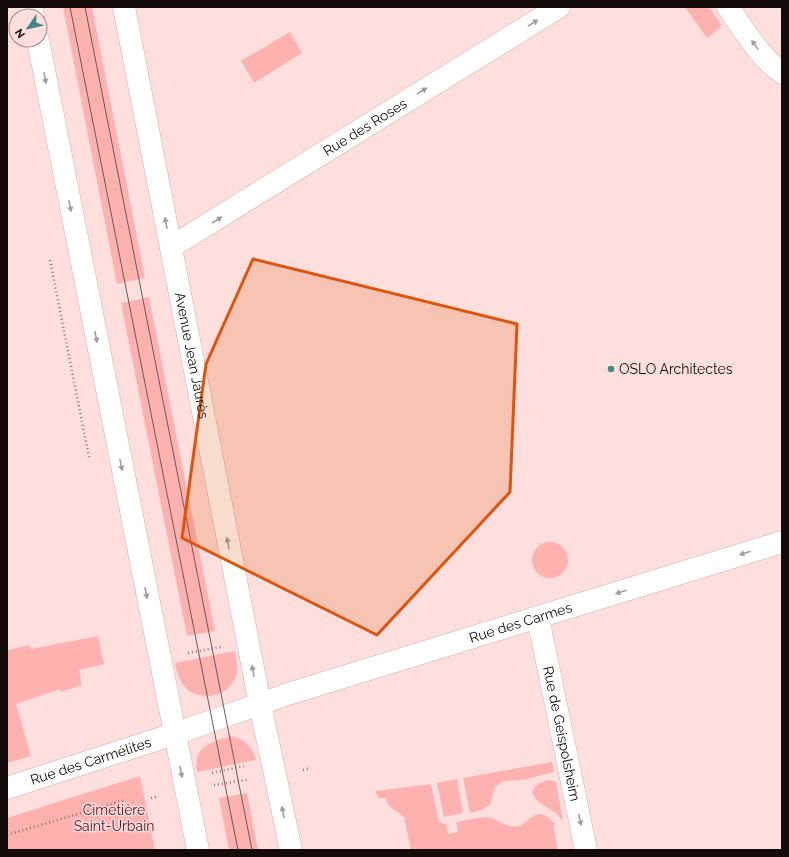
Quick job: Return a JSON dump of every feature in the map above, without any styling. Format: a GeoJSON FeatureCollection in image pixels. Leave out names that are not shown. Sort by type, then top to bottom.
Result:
{"type":"FeatureCollection","features":[{"type":"Feature","properties":{"kind":"main road","name":"Avenue Jean Jaurès"},"geometry":{"type":"LineString","coordinates":[[124,7],[260,704],[291,850]]}},
{"type":"Feature","properties":{"kind":"main road","name":"Rue des Roses"},"geometry":{"type":"LineString","coordinates":[[171,247],[559,7]]}},
{"type":"Feature","properties":{"kind":"main road"},"geometry":{"type":"LineString","coordinates":[[728,7],[761,53],[772,66],[782,73]]}},
{"type":"Feature","properties":{"kind":"main road"},"geometry":{"type":"LineString","coordinates":[[40,48],[159,659],[198,850]]}},
{"type":"Feature","properties":{"kind":"main road","name":"Rue des Carmes"},"geometry":{"type":"LineString","coordinates":[[260,704],[288,694],[782,542]]}},
{"type":"Feature","properties":{"kind":"main road","name":"Rue de Geispolsheim"},"geometry":{"type":"LineString","coordinates":[[538,618],[586,850]]}},
{"type":"Feature","properties":{"kind":"main road"},"geometry":{"type":"LineString","coordinates":[[174,734],[260,704]]}},
{"type":"Feature","properties":{"kind":"main road","name":"Rue des Carmélites"},"geometry":{"type":"LineString","coordinates":[[7,788],[174,734]]}},
{"type":"Feature","properties":{"kind":"path"},"geometry":{"type":"LineString","coordinates":[[159,659],[248,641]]}},
{"type":"Feature","properties":{"kind":"path"},"geometry":{"type":"LineString","coordinates":[[183,779],[244,766],[257,766],[273,762]]}},
{"type":"Feature","properties":{"kind":"path"},"geometry":{"type":"LineString","coordinates":[[212,785],[254,779]]}},
{"type":"Feature","properties":{"kind":"path"},"geometry":{"type":"LineString","coordinates":[[7,835],[125,800]]}},
{"type":"Feature","properties":{"kind":"highlighted area"},"geometry":{"type":"Polygon","coordinates":[[[253,259],[517,324],[510,492],[377,635],[182,538],[206,364],[253,259]]]}},
{"type":"Feature","properties":{"kind":"green space"},"geometry":{"type":"Polygon","coordinates":[[[63,7],[92,7],[145,278],[117,284],[63,7]]]}},
{"type":"Feature","properties":{"kind":"green space"},"geometry":{"type":"Polygon","coordinates":[[[685,7],[709,7],[721,24],[720,28],[707,38],[685,7]]]}},
{"type":"Feature","properties":{"kind":"green space"},"geometry":{"type":"Polygon","coordinates":[[[290,32],[302,53],[254,83],[241,61],[290,32]]]}},
{"type":"Feature","properties":{"kind":"green space"},"geometry":{"type":"Polygon","coordinates":[[[149,297],[215,631],[187,636],[121,303],[149,297]]]}},
{"type":"Feature","properties":{"kind":"green space"},"geometry":{"type":"Polygon","coordinates":[[[554,542],[563,547],[567,553],[567,567],[563,573],[554,578],[546,578],[537,573],[533,567],[532,556],[537,547],[543,543],[554,542]]]}},
{"type":"Feature","properties":{"kind":"green space"},"geometry":{"type":"Polygon","coordinates":[[[98,636],[104,664],[79,670],[82,685],[61,692],[60,689],[16,704],[31,756],[7,763],[7,647],[8,650],[30,645],[31,649],[98,636]]]}},
{"type":"Feature","properties":{"kind":"green space"},"geometry":{"type":"Polygon","coordinates":[[[235,651],[237,672],[230,686],[223,691],[216,695],[200,695],[193,693],[186,688],[182,682],[175,663],[235,651]]]}},
{"type":"Feature","properties":{"kind":"green space"},"geometry":{"type":"Polygon","coordinates":[[[230,736],[244,741],[253,751],[256,760],[197,772],[196,763],[200,751],[204,747],[216,741],[230,736]]]}},
{"type":"Feature","properties":{"kind":"green space"},"geometry":{"type":"Polygon","coordinates":[[[552,762],[554,772],[523,780],[503,781],[495,787],[490,805],[481,810],[470,813],[463,778],[552,762]]]}},
{"type":"Feature","properties":{"kind":"green space","name":"Cimetière Saint-Urbain"},"geometry":{"type":"Polygon","coordinates":[[[140,776],[155,850],[7,850],[7,818],[140,776]]]}},
{"type":"Feature","properties":{"kind":"green space"},"geometry":{"type":"Polygon","coordinates":[[[457,779],[463,813],[444,817],[437,783],[457,779]]]}},
{"type":"Feature","properties":{"kind":"green space"},"geometry":{"type":"Polygon","coordinates":[[[549,780],[556,782],[563,821],[556,813],[536,800],[532,792],[539,784],[549,780]]]}},
{"type":"Feature","properties":{"kind":"green space"},"geometry":{"type":"Polygon","coordinates":[[[431,784],[439,822],[447,825],[448,834],[458,832],[456,822],[487,817],[514,827],[522,825],[537,814],[542,814],[555,824],[553,826],[558,850],[411,850],[404,817],[388,805],[386,798],[379,798],[375,791],[431,784]]]}},
{"type":"Feature","properties":{"kind":"green space"},"geometry":{"type":"Polygon","coordinates":[[[247,793],[258,850],[229,850],[219,798],[247,793]]]}},
{"type":"Feature","properties":{"kind":"tram line"},"geometry":{"type":"LineString","coordinates":[[70,7],[238,850]]}},
{"type":"Feature","properties":{"kind":"tram line"},"geometry":{"type":"LineString","coordinates":[[85,7],[252,850]]}},
{"type":"Feature","properties":{"kind":"place","name":"OSLO Architectes"},"geometry":{"type":"Point","coordinates":[611,369]}}]}
